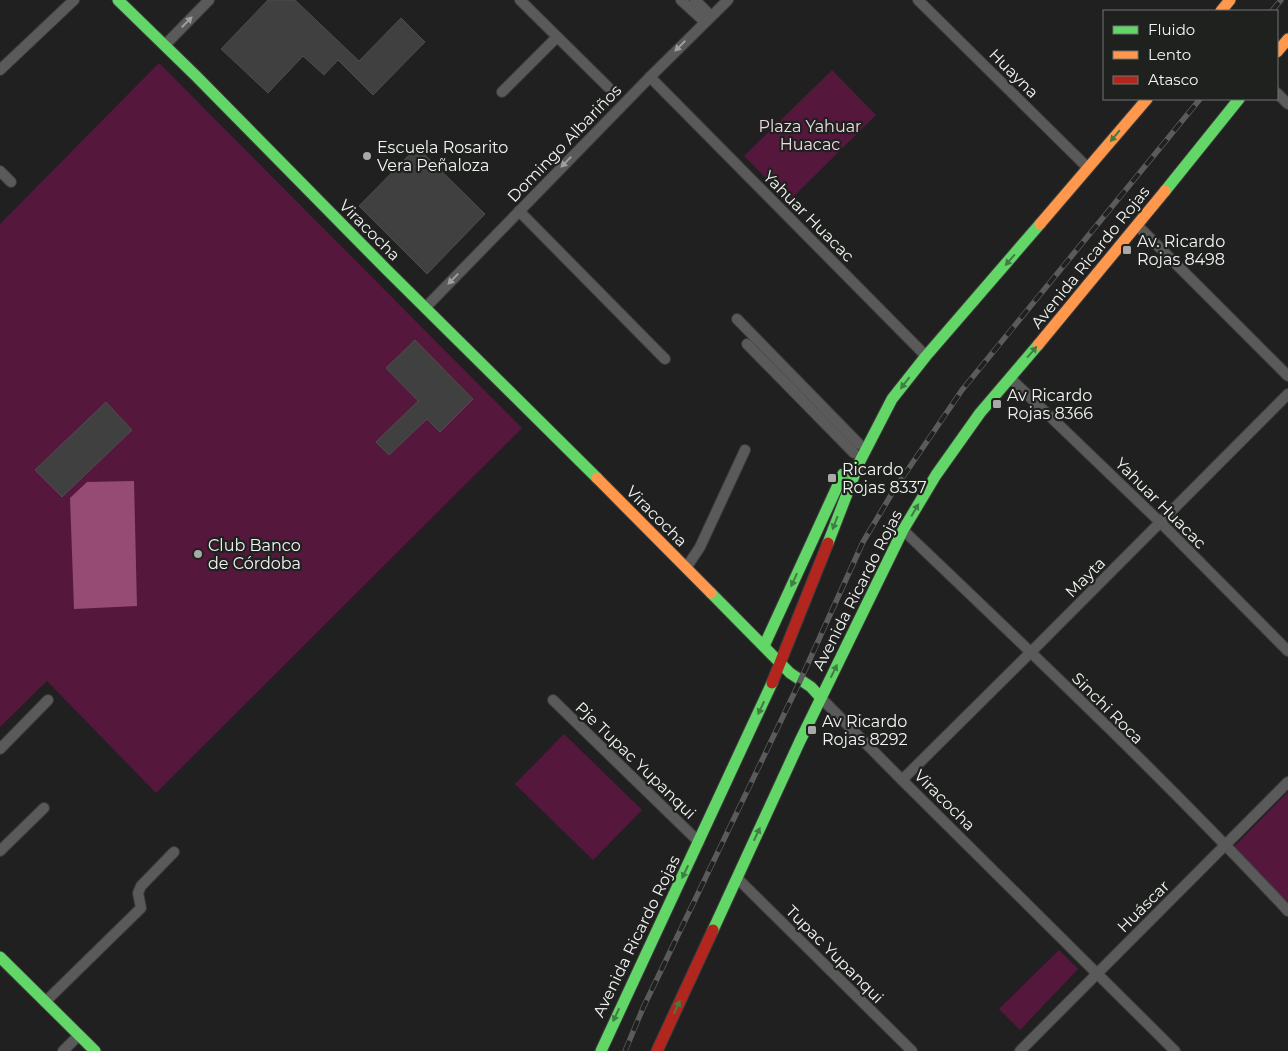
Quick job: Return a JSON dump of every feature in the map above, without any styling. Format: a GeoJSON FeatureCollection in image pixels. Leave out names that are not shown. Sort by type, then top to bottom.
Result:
{"type":"FeatureCollection","features":[{"type":"Feature","properties":{"kind":"main road","name":"Viracocha"},"geometry":{"type":"LineString","coordinates":[[118,0],[781,664],[821,698]]}},
{"type":"Feature","properties":{"kind":"main road"},"geometry":{"type":"LineString","coordinates":[[1222,10],[1230,0]]}},
{"type":"Feature","properties":{"kind":"main road"},"geometry":{"type":"LineString","coordinates":[[1278,51],[1288,38]]}},
{"type":"Feature","properties":{"kind":"main road","name":"Avenida Ricardo Rojas"},"geometry":{"type":"LineString","coordinates":[[600,1051],[781,664],[851,479],[892,400],[926,356],[1146,100]]}},
{"type":"Feature","properties":{"kind":"main road","name":"Avenida Ricardo Rojas"},"geometry":{"type":"LineString","coordinates":[[657,1051],[821,698],[903,530],[948,456],[980,413],[1091,282],[1238,100]]}},
{"type":"Feature","properties":{"kind":"main road"},"geometry":{"type":"LineString","coordinates":[[764,646],[801,563],[856,449],[871,426],[892,400]]}},
{"type":"Feature","properties":{"kind":"main road"},"geometry":{"type":"LineString","coordinates":[[0,957],[95,1051]]}},
{"type":"Feature","properties":{"kind":"street"},"geometry":{"type":"LineString","coordinates":[[0,70],[74,0]]}},
{"type":"Feature","properties":{"kind":"street"},"geometry":{"type":"LineString","coordinates":[[164,45],[209,0]]}},
{"type":"Feature","properties":{"kind":"street"},"geometry":{"type":"LineString","coordinates":[[520,0],[608,87]]}},
{"type":"Feature","properties":{"kind":"street"},"geometry":{"type":"LineString","coordinates":[[681,0],[708,19]]}},
{"type":"Feature","properties":{"kind":"street"},"geometry":{"type":"LineString","coordinates":[[694,0],[708,19]]}},
{"type":"Feature","properties":{"kind":"street","name":"Domingo Albariños"},"geometry":{"type":"LineString","coordinates":[[425,308],[650,77],[728,0]]}},
{"type":"Feature","properties":{"kind":"street","name":"Huayna"},"geometry":{"type":"LineString","coordinates":[[918,0],[1088,168]]}},
{"type":"Feature","properties":{"kind":"street"},"geometry":{"type":"LineString","coordinates":[[502,92],[557,37]]}},
{"type":"Feature","properties":{"kind":"street","name":"Yahuar Huacac"},"geometry":{"type":"LineString","coordinates":[[650,77],[926,356]]}},
{"type":"Feature","properties":{"kind":"street"},"geometry":{"type":"LineString","coordinates":[[1278,94],[1288,104]]}},
{"type":"Feature","properties":{"kind":"street"},"geometry":{"type":"LineString","coordinates":[[0,171],[11,182]]}},
{"type":"Feature","properties":{"kind":"street"},"geometry":{"type":"LineString","coordinates":[[519,211],[665,359]]}},
{"type":"Feature","properties":{"kind":"street"},"geometry":{"type":"LineString","coordinates":[[1136,225],[1288,376]]}},
{"type":"Feature","properties":{"kind":"street"},"geometry":{"type":"LineString","coordinates":[[737,319],[856,449]]}},
{"type":"Feature","properties":{"kind":"street"},"geometry":{"type":"LineString","coordinates":[[747,344],[856,449]]}},
{"type":"Feature","properties":{"kind":"street","name":"Yahuar Huacac"},"geometry":{"type":"LineString","coordinates":[[1010,378],[1161,523],[1288,651]]}},
{"type":"Feature","properties":{"kind":"street","name":"Mayta"},"geometry":{"type":"LineString","coordinates":[[902,780],[1288,394]]}},
{"type":"Feature","properties":{"kind":"street"},"geometry":{"type":"LineString","coordinates":[[686,568],[700,547],[745,450]]}},
{"type":"Feature","properties":{"kind":"street","name":"Sinchi Roca"},"geometry":{"type":"LineString","coordinates":[[903,530],[1031,652],[1226,844],[1288,911]]}},
{"type":"Feature","properties":{"kind":"street","name":"Viracocha"},"geometry":{"type":"LineString","coordinates":[[821,698],[1176,1051]]}},
{"type":"Feature","properties":{"kind":"street"},"geometry":{"type":"LineString","coordinates":[[0,749],[48,700]]}},
{"type":"Feature","properties":{"kind":"street","name":"Pje Tupac Yupanqui"},"geometry":{"type":"LineString","coordinates":[[552,700],[699,842]]}},
{"type":"Feature","properties":{"kind":"street","name":"Huáscar"},"geometry":{"type":"LineString","coordinates":[[1020,1051],[1288,782]]}},
{"type":"Feature","properties":{"kind":"street"},"geometry":{"type":"LineString","coordinates":[[0,850],[44,808]]}},
{"type":"Feature","properties":{"kind":"street"},"geometry":{"type":"LineString","coordinates":[[45,1002],[141,908],[138,893],[141,886],[174,852]]}},
{"type":"Feature","properties":{"kind":"street","name":"Tupac Yupanqui"},"geometry":{"type":"LineString","coordinates":[[737,878],[912,1051]]}},
{"type":"Feature","properties":{"kind":"street"},"geometry":{"type":"LineString","coordinates":[[63,1051],[79,1035]]}},
{"type":"Feature","properties":{"kind":"green space","name":"Club Banco de Córdoba"},"geometry":{"type":"Polygon","coordinates":[[[159,63],[522,428],[156,793],[47,681],[0,727],[0,224],[159,63]]]}},
{"type":"Feature","properties":{"kind":"green space","name":"Plaza Yahuar Huacac"},"geometry":{"type":"Polygon","coordinates":[[[832,70],[876,115],[789,201],[744,156],[832,70]]]}},
{"type":"Feature","properties":{"kind":"green space"},"geometry":{"type":"Polygon","coordinates":[[[564,734],[642,810],[593,860],[515,784],[564,734]]]}},
{"type":"Feature","properties":{"kind":"green space"},"geometry":{"type":"Polygon","coordinates":[[[1288,792],[1288,903],[1231,850],[1288,792]]]}},
{"type":"Feature","properties":{"kind":"green space"},"geometry":{"type":"Polygon","coordinates":[[[1059,950],[1078,969],[1020,1030],[999,1009],[1059,950]]]}},
{"type":"Feature","properties":{"kind":"shaded area"},"geometry":{"type":"Polygon","coordinates":[[[134,481],[137,606],[74,609],[70,498],[87,482],[134,481]]]}},
{"type":"Feature","properties":{"kind":"building"},"geometry":{"type":"Polygon","coordinates":[[[268,0],[295,0],[359,61],[401,18],[425,42],[373,95],[338,60],[324,75],[303,56],[268,93],[221,49],[268,0]]]}},
{"type":"Feature","properties":{"kind":"building"},"geometry":{"type":"Polygon","coordinates":[[[417,147],[485,214],[427,274],[359,206],[417,147]]]}},
{"type":"Feature","properties":{"kind":"building"},"geometry":{"type":"Polygon","coordinates":[[[415,340],[473,399],[440,432],[427,419],[389,455],[376,442],[418,401],[386,368],[415,340]]]}},
{"type":"Feature","properties":{"kind":"building"},"geometry":{"type":"Polygon","coordinates":[[[106,402],[132,430],[62,497],[35,470],[106,402]]]}},
{"type":"Feature","properties":{"kind":"railway"},"geometry":{"type":"LineString","coordinates":[[1273,10],[1281,0]]}},
{"type":"Feature","properties":{"kind":"railway"},"geometry":{"type":"LineString","coordinates":[[625,1051],[643,1008],[800,681],[863,542],[894,490],[962,390],[1199,100]]}},
{"type":"Feature","properties":{"kind":"traffic: fast"},"geometry":{"type":"LineString","coordinates":[[118,0],[597,478]]}},
{"type":"Feature","properties":{"kind":"traffic: fast"},"geometry":{"type":"LineString","coordinates":[[1165,191],[1238,100]]}},
{"type":"Feature","properties":{"kind":"traffic: fast"},"geometry":{"type":"LineString","coordinates":[[828,543],[859,463],[892,399],[926,356],[1040,224]]}},
{"type":"Feature","properties":{"kind":"traffic: fast"},"geometry":{"type":"LineString","coordinates":[[713,930],[800,741],[903,530],[936,475],[980,413],[1038,345]]}},
{"type":"Feature","properties":{"kind":"traffic: fast"},"geometry":{"type":"LineString","coordinates":[[764,646],[843,474]]}},
{"type":"Feature","properties":{"kind":"traffic: fast"},"geometry":{"type":"LineString","coordinates":[[711,593],[790,673],[811,687],[821,698]]}},
{"type":"Feature","properties":{"kind":"traffic: fast"},"geometry":{"type":"LineString","coordinates":[[601,1051],[772,683]]}},
{"type":"Feature","properties":{"kind":"traffic: fast"},"geometry":{"type":"LineString","coordinates":[[0,957],[95,1051]]}},
{"type":"Feature","properties":{"kind":"traffic: slow"},"geometry":{"type":"LineString","coordinates":[[1222,10],[1230,0]]}},
{"type":"Feature","properties":{"kind":"traffic: slow"},"geometry":{"type":"LineString","coordinates":[[1278,51],[1288,39]]}},
{"type":"Feature","properties":{"kind":"traffic: slow"},"geometry":{"type":"LineString","coordinates":[[1040,224],[1146,100]]}},
{"type":"Feature","properties":{"kind":"traffic: slow"},"geometry":{"type":"LineString","coordinates":[[1038,345],[1165,191]]}},
{"type":"Feature","properties":{"kind":"traffic: slow"},"geometry":{"type":"LineString","coordinates":[[597,478],[711,593]]}},
{"type":"Feature","properties":{"kind":"traffic: jam"},"geometry":{"type":"LineString","coordinates":[[772,683],[828,543]]}},
{"type":"Feature","properties":{"kind":"traffic: jam"},"geometry":{"type":"LineString","coordinates":[[657,1051],[713,930]]}},
{"type":"Feature","properties":{"kind":"place","name":"Escuela Rosarito Vera Peñaloza"},"geometry":{"type":"Point","coordinates":[367,156]}},
{"type":"Feature","properties":{"kind":"place","name":"Av. Ricardo Rojas 8498"},"geometry":{"type":"Point","coordinates":[1127,250]}},
{"type":"Feature","properties":{"kind":"place","name":"Av Ricardo Rojas 8366"},"geometry":{"type":"Point","coordinates":[997,404]}},
{"type":"Feature","properties":{"kind":"place","name":"Ricardo Rojas 8337"},"geometry":{"type":"Point","coordinates":[832,478]}},
{"type":"Feature","properties":{"kind":"place","name":"Club Banco de Córdoba"},"geometry":{"type":"Point","coordinates":[198,554]}},
{"type":"Feature","properties":{"kind":"place","name":"Av Ricardo Rojas 8292"},"geometry":{"type":"Point","coordinates":[812,730]}}]}
